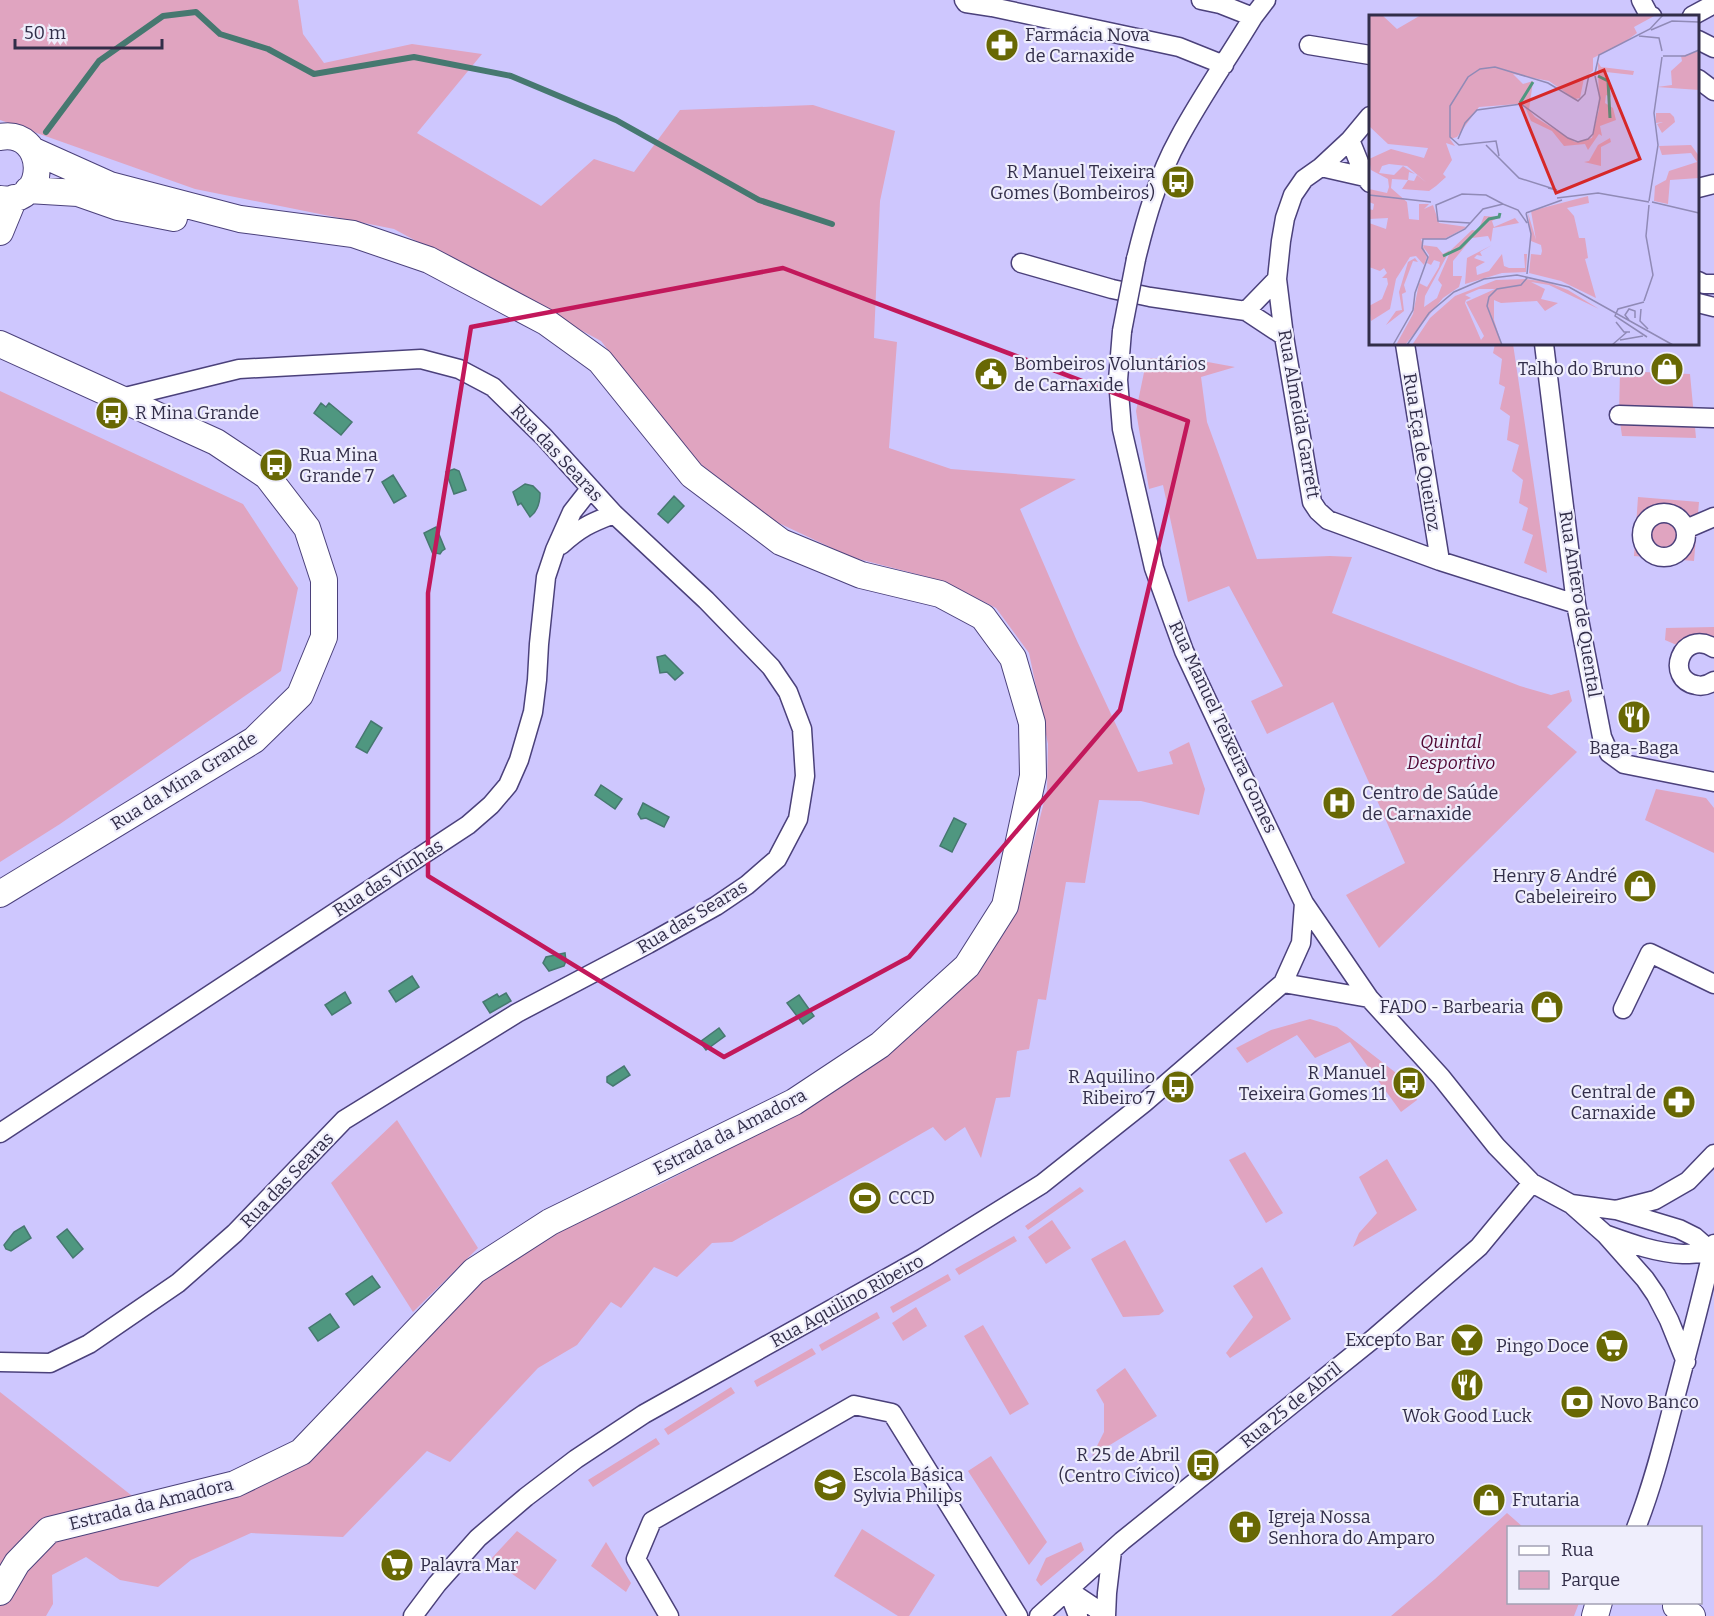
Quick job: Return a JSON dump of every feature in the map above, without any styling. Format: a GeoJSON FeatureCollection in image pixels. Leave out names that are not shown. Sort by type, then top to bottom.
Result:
{"type":"FeatureCollection","features":[{"type":"Feature","properties":{"kind":"street"},"geometry":{"type":"LineString","coordinates":[[964,0],[966,3],[1179,47],[1224,65]]}},
{"type":"Feature","properties":{"kind":"street"},"geometry":{"type":"LineString","coordinates":[[1201,0],[1220,4],[1253,17]]}},
{"type":"Feature","properties":{"kind":"street","name":"Rua Manuel Teixeira Gomes"},"geometry":{"type":"LineString","coordinates":[[1266,0],[1253,17],[1178,139],[1147,215],[1136,259],[1122,331],[1118,380],[1122,429],[1154,568],[1184,651],[1304,903],[1369,998],[1441,1077],[1496,1146],[1532,1183],[1571,1204],[1606,1235],[1645,1279],[1669,1320],[1686,1362]]}},
{"type":"Feature","properties":{"kind":"street"},"geometry":{"type":"LineString","coordinates":[[1641,0],[1648,15]]}},
{"type":"Feature","properties":{"kind":"street"},"geometry":{"type":"LineString","coordinates":[[1694,15],[1714,4]]}},
{"type":"Feature","properties":{"kind":"street"},"geometry":{"type":"LineString","coordinates":[[1699,40],[1714,48]]}},
{"type":"Feature","properties":{"kind":"street"},"geometry":{"type":"LineString","coordinates":[[1309,45],[1369,55]]}},
{"type":"Feature","properties":{"kind":"street"},"geometry":{"type":"LineString","coordinates":[[1699,79],[1714,91]]}},
{"type":"Feature","properties":{"kind":"street","name":"Rua Almeida Garrett"},"geometry":{"type":"LineString","coordinates":[[1369,118],[1350,140],[1321,167],[1304,179],[1293,195],[1285,218],[1277,279],[1284,336],[1312,502],[1328,520],[1440,561],[1576,604]]}},
{"type":"Feature","properties":{"kind":"street","name":"Estrada da Amadora"},"geometry":{"type":"LineString","coordinates":[[0,1592],[17,1563],[49,1530],[235,1484],[301,1452],[474,1271],[550,1222],[794,1102],[879,1045],[968,966],[1005,906],[1033,776],[1032,723],[1013,658],[982,617],[940,594],[861,575],[781,542],[692,475],[600,361],[546,322],[429,260],[353,234],[240,219],[110,185],[32,150],[25,142],[2,136]]}},
{"type":"Feature","properties":{"kind":"street"},"geometry":{"type":"LineString","coordinates":[[1350,140],[1368,180]]}},
{"type":"Feature","properties":{"kind":"street"},"geometry":{"type":"LineString","coordinates":[[0,232],[14,196],[35,182],[38,171],[37,160],[32,150]]}},
{"type":"Feature","properties":{"kind":"street"},"geometry":{"type":"LineString","coordinates":[[1321,167],[1368,180]]}},
{"type":"Feature","properties":{"kind":"street"},"geometry":{"type":"LineString","coordinates":[[1699,188],[1714,184]]}},
{"type":"Feature","properties":{"kind":"street","name":"Estrada da Amadora"},"geometry":{"type":"LineString","coordinates":[[14,196],[78,193],[118,207],[189,221],[240,219]]}},
{"type":"Feature","properties":{"kind":"street"},"geometry":{"type":"LineString","coordinates":[[1021,263],[1112,289],[1150,297],[1246,310],[1284,336]]}},
{"type":"Feature","properties":{"kind":"street"},"geometry":{"type":"LineString","coordinates":[[1246,310],[1277,279]]}},
{"type":"Feature","properties":{"kind":"street"},"geometry":{"type":"LineString","coordinates":[[1699,282],[1714,284]]}},
{"type":"Feature","properties":{"kind":"street"},"geometry":{"type":"LineString","coordinates":[[1699,303],[1714,307]]}},
{"type":"Feature","properties":{"kind":"street","name":"Rua da Mina Grande"},"geometry":{"type":"LineString","coordinates":[[0,344],[216,442],[267,476],[307,528],[324,580],[324,637],[300,695],[254,740],[0,894]]}},
{"type":"Feature","properties":{"kind":"street","name":"Rua Eça de Queiroz"},"geometry":{"type":"LineString","coordinates":[[1405,345],[1440,561]]}},
{"type":"Feature","properties":{"kind":"street","name":"Rua Antero de Quental"},"geometry":{"type":"LineString","coordinates":[[1544,345],[1576,604],[1602,737],[1609,753],[1624,764],[1714,782]]}},
{"type":"Feature","properties":{"kind":"street","name":"Rua das Searas"},"geometry":{"type":"LineString","coordinates":[[0,1362],[50,1363],[89,1344],[178,1283],[235,1233],[344,1120],[517,1013],[648,944],[716,906],[747,885],[777,859],[798,819],[805,776],[802,729],[788,692],[771,667],[714,608],[590,489],[544,437],[493,387],[459,369],[421,359],[239,369],[117,399]]}},
{"type":"Feature","properties":{"kind":"street"},"geometry":{"type":"LineString","coordinates":[[1619,415],[1714,418]]}},
{"type":"Feature","properties":{"kind":"street","name":"Rua das Vinhas"},"geometry":{"type":"LineString","coordinates":[[0,1133],[468,825],[491,805],[508,785],[519,760],[533,712],[546,577],[572,512],[590,489]]}},
{"type":"Feature","properties":{"kind":"street"},"geometry":{"type":"LineString","coordinates":[[555,550],[578,530],[614,513]]}},
{"type":"Feature","properties":{"kind":"street"},"geometry":{"type":"LineString","coordinates":[[1686,529],[1714,517]]}},
{"type":"Feature","properties":{"kind":"street"},"geometry":{"type":"LineString","coordinates":[[1714,647],[1699,643],[1692,644],[1681,654],[1679,668],[1682,676],[1692,684],[1706,686],[1714,681]]}},
{"type":"Feature","properties":{"kind":"street","name":"Rua Aquilino Ribeiro"},"geometry":{"type":"LineString","coordinates":[[413,1616],[437,1584],[478,1538],[576,1459],[644,1414],[924,1258],[1042,1184],[1144,1103],[1283,982],[1301,943],[1304,903]]}},
{"type":"Feature","properties":{"kind":"street"},"geometry":{"type":"LineString","coordinates":[[1623,1009],[1650,953],[1714,984]]}},
{"type":"Feature","properties":{"kind":"street"},"geometry":{"type":"LineString","coordinates":[[1283,982],[1369,998]]}},
{"type":"Feature","properties":{"kind":"street","name":"Rua Manuel Teixeira Gomes"},"geometry":{"type":"LineString","coordinates":[[1616,1210],[1655,1200],[1688,1181],[1714,1154]]}},
{"type":"Feature","properties":{"kind":"street","name":"Rua 25 de Abril"},"geometry":{"type":"LineString","coordinates":[[1039,1616],[1122,1541],[1364,1346],[1479,1247],[1532,1183]]}},
{"type":"Feature","properties":{"kind":"street","name":"Rua Manuel Teixeira Gomes"},"geometry":{"type":"LineString","coordinates":[[1571,1204],[1616,1210],[1679,1229],[1713,1248]]}},
{"type":"Feature","properties":{"kind":"street","name":"Rua Manuel Teixeira Gomes"},"geometry":{"type":"LineString","coordinates":[[1606,1235],[1659,1251],[1684,1254],[1713,1248]]}},
{"type":"Feature","properties":{"kind":"street"},"geometry":{"type":"LineString","coordinates":[[1635,1526],[1647,1500],[1686,1362],[1713,1248]]}},
{"type":"Feature","properties":{"kind":"street"},"geometry":{"type":"LineString","coordinates":[[669,1616],[636,1558],[652,1521],[854,1405],[892,1413],[1017,1616]]}},
{"type":"Feature","properties":{"kind":"street"},"geometry":{"type":"LineString","coordinates":[[1647,1500],[1648,1526]]}},
{"type":"Feature","properties":{"kind":"street"},"geometry":{"type":"LineString","coordinates":[[1105,1616],[1112,1551]]}},
{"type":"Feature","properties":{"kind":"street"},"geometry":{"type":"LineString","coordinates":[[1068,1590],[1105,1616]]}},
{"type":"Feature","properties":{"kind":"street"},"geometry":{"type":"LineString","coordinates":[[1068,1590],[1078,1616]]}},
{"type":"Feature","properties":{"kind":"highlighted area"},"geometry":{"type":"Polygon","coordinates":[[[783,268],[1188,421],[1120,710],[909,957],[724,1057],[428,876],[428,593],[471,327],[783,268]]]}},
{"type":"Feature","properties":{"kind":"green space"},"geometry":{"type":"Polygon","coordinates":[[[0,0],[298,0],[303,34],[324,63],[412,44],[482,54],[417,133],[541,206],[594,159],[634,172],[680,110],[813,105],[895,131],[880,201],[874,338],[897,342],[889,448],[951,469],[1076,479],[1020,509],[1077,641],[1138,772],[1173,764],[1169,752],[1189,742],[1205,789],[1199,815],[1141,801],[1099,800],[1085,883],[1066,882],[1046,1000],[1038,999],[1029,1049],[1017,1051],[1010,1097],[996,1098],[981,1158],[965,1127],[945,1141],[933,1127],[732,1242],[712,1243],[677,1277],[654,1267],[621,1308],[611,1302],[577,1345],[538,1368],[450,1462],[427,1451],[343,1537],[251,1533],[191,1560],[158,1587],[120,1580],[86,1557],[52,1575],[53,1604],[46,1616],[0,1616],[0,1392],[145,1506],[307,1457],[477,1278],[551,1235],[663,1183],[779,1123],[986,956],[1025,877],[1047,790],[1048,744],[1029,653],[996,608],[943,581],[851,557],[768,518],[692,457],[601,341],[394,229],[195,189],[0,120],[0,0]]]}},
{"type":"Feature","properties":{"kind":"green space"},"geometry":{"type":"Polygon","coordinates":[[[1495,345],[1513,345],[1547,573],[1524,563],[1533,535],[1522,530],[1528,508],[1519,503],[1523,480],[1512,471],[1519,445],[1507,440],[1510,416],[1500,409],[1505,387],[1499,384],[1502,359],[1493,353],[1495,345]]]}},
{"type":"Feature","properties":{"kind":"green space","name":"Quintal Desportivo"},"geometry":{"type":"Polygon","coordinates":[[[1147,358],[1197,360],[1235,367],[1201,377],[1207,422],[1257,559],[1352,557],[1332,613],[1520,686],[1551,695],[1569,690],[1572,701],[1547,727],[1577,752],[1379,948],[1346,895],[1405,863],[1333,702],[1267,734],[1251,701],[1283,686],[1229,586],[1188,602],[1163,485],[1149,489],[1136,411],[1147,358]]]}},
{"type":"Feature","properties":{"kind":"green space"},"geometry":{"type":"Polygon","coordinates":[[[1620,371],[1690,374],[1696,438],[1622,436],[1619,415],[1620,371]]]}},
{"type":"Feature","properties":{"kind":"green space"},"geometry":{"type":"Polygon","coordinates":[[[0,391],[243,504],[298,588],[281,671],[60,824],[0,862],[0,391]]]}},
{"type":"Feature","properties":{"kind":"green space"},"geometry":{"type":"Polygon","coordinates":[[[1638,497],[1699,502],[1694,561],[1634,556],[1638,497]]]}},
{"type":"Feature","properties":{"kind":"green space"},"geometry":{"type":"Polygon","coordinates":[[[1714,627],[1714,648],[1686,649],[1665,640],[1666,628],[1714,627]]]}},
{"type":"Feature","properties":{"kind":"green space"},"geometry":{"type":"Polygon","coordinates":[[[1656,789],[1706,798],[1714,808],[1714,853],[1645,820],[1656,789]]]}},
{"type":"Feature","properties":{"kind":"green space"},"geometry":{"type":"Polygon","coordinates":[[[1310,1019],[1337,1027],[1409,1083],[1417,1100],[1401,1112],[1350,1042],[1315,1058],[1297,1035],[1247,1063],[1236,1048],[1271,1030],[1310,1019]]]}},
{"type":"Feature","properties":{"kind":"green space"},"geometry":{"type":"Polygon","coordinates":[[[397,1120],[478,1248],[413,1312],[331,1183],[397,1120]]]}},
{"type":"Feature","properties":{"kind":"green space"},"geometry":{"type":"Polygon","coordinates":[[[1245,1152],[1283,1213],[1266,1223],[1229,1160],[1245,1152]]]}},
{"type":"Feature","properties":{"kind":"green space"},"geometry":{"type":"Polygon","coordinates":[[[1387,1159],[1417,1210],[1353,1247],[1359,1233],[1377,1213],[1359,1177],[1387,1159]]]}},
{"type":"Feature","properties":{"kind":"green space"},"geometry":{"type":"Polygon","coordinates":[[[1080,1187],[1084,1191],[1028,1230],[1025,1226],[1080,1187]]]}},
{"type":"Feature","properties":{"kind":"green space"},"geometry":{"type":"Polygon","coordinates":[[[1052,1220],[1071,1248],[1046,1264],[1028,1237],[1052,1220]]]}},
{"type":"Feature","properties":{"kind":"green space"},"geometry":{"type":"Polygon","coordinates":[[[1014,1236],[1017,1241],[959,1275],[955,1269],[1014,1236]]]}},
{"type":"Feature","properties":{"kind":"green space"},"geometry":{"type":"Polygon","coordinates":[[[1125,1240],[1164,1311],[1159,1315],[1123,1317],[1091,1259],[1125,1240]]]}},
{"type":"Feature","properties":{"kind":"green space"},"geometry":{"type":"Polygon","coordinates":[[[1262,1267],[1291,1319],[1230,1358],[1226,1353],[1253,1317],[1233,1286],[1262,1267]]]}},
{"type":"Feature","properties":{"kind":"green space"},"geometry":{"type":"Polygon","coordinates":[[[948,1274],[951,1280],[893,1313],[890,1307],[948,1274]]]}},
{"type":"Feature","properties":{"kind":"green space"},"geometry":{"type":"Polygon","coordinates":[[[916,1307],[927,1326],[903,1341],[892,1323],[916,1307]]]}},
{"type":"Feature","properties":{"kind":"green space"},"geometry":{"type":"Polygon","coordinates":[[[877,1312],[880,1318],[822,1351],[819,1345],[877,1312]]]}},
{"type":"Feature","properties":{"kind":"green space"},"geometry":{"type":"Polygon","coordinates":[[[983,1325],[1029,1404],[1010,1415],[964,1336],[983,1325]]]}},
{"type":"Feature","properties":{"kind":"green space"},"geometry":{"type":"Polygon","coordinates":[[[812,1348],[816,1354],[757,1387],[754,1381],[812,1348]]]}},
{"type":"Feature","properties":{"kind":"green space"},"geometry":{"type":"Polygon","coordinates":[[[1125,1368],[1157,1416],[1092,1456],[1104,1432],[1104,1404],[1096,1390],[1125,1368]]]}},
{"type":"Feature","properties":{"kind":"green space"},"geometry":{"type":"Polygon","coordinates":[[[731,1387],[735,1393],[668,1435],[664,1429],[731,1387]]]}},
{"type":"Feature","properties":{"kind":"green space"},"geometry":{"type":"Polygon","coordinates":[[[656,1438],[660,1444],[593,1487],[588,1480],[656,1438]]]}},
{"type":"Feature","properties":{"kind":"green space"},"geometry":{"type":"Polygon","coordinates":[[[991,1456],[1047,1542],[1029,1565],[968,1471],[991,1456]]]}},
{"type":"Feature","properties":{"kind":"green space"},"geometry":{"type":"Polygon","coordinates":[[[1507,1513],[1522,1526],[1507,1526],[1507,1604],[1579,1604],[1574,1616],[1391,1616],[1507,1513]]]}},
{"type":"Feature","properties":{"kind":"green space"},"geometry":{"type":"Polygon","coordinates":[[[862,1529],[935,1575],[909,1616],[898,1616],[834,1576],[862,1529]]]}},
{"type":"Feature","properties":{"kind":"green space"},"geometry":{"type":"Polygon","coordinates":[[[517,1531],[557,1560],[535,1590],[491,1559],[517,1531]]]}},
{"type":"Feature","properties":{"kind":"green space"},"geometry":{"type":"Polygon","coordinates":[[[606,1542],[631,1583],[626,1592],[591,1566],[606,1542]]]}},
{"type":"Feature","properties":{"kind":"green space"},"geometry":{"type":"Polygon","coordinates":[[[1081,1542],[1084,1550],[1041,1586],[1036,1580],[1046,1558],[1081,1542]]]}},
{"type":"Feature","properties":{"kind":"shaded area"},"geometry":{"type":"Polygon","coordinates":[[[321,403],[326,407],[329,403],[352,422],[341,435],[314,413],[321,403]]]}},
{"type":"Feature","properties":{"kind":"shaded area"},"geometry":{"type":"Polygon","coordinates":[[[454,469],[459,471],[466,490],[454,494],[446,472],[454,469]]]}},
{"type":"Feature","properties":{"kind":"shaded area"},"geometry":{"type":"Polygon","coordinates":[[[393,475],[406,496],[394,503],[382,482],[393,475]]]}},
{"type":"Feature","properties":{"kind":"shaded area"},"geometry":{"type":"Polygon","coordinates":[[[525,484],[533,486],[540,493],[538,506],[530,517],[521,503],[518,505],[513,492],[525,484]]]}},
{"type":"Feature","properties":{"kind":"shaded area"},"geometry":{"type":"Polygon","coordinates":[[[674,496],[684,506],[668,523],[658,514],[674,496]]]}},
{"type":"Feature","properties":{"kind":"shaded area"},"geometry":{"type":"Polygon","coordinates":[[[436,527],[445,549],[440,554],[433,554],[424,533],[436,527]]]}},
{"type":"Feature","properties":{"kind":"shaded area"},"geometry":{"type":"Polygon","coordinates":[[[665,655],[683,673],[675,680],[667,672],[660,673],[657,657],[665,655]]]}},
{"type":"Feature","properties":{"kind":"shaded area"},"geometry":{"type":"Polygon","coordinates":[[[371,721],[382,728],[367,753],[356,747],[371,721]]]}},
{"type":"Feature","properties":{"kind":"shaded area"},"geometry":{"type":"Polygon","coordinates":[[[601,785],[622,799],[615,809],[595,795],[601,785]]]}},
{"type":"Feature","properties":{"kind":"shaded area"},"geometry":{"type":"Polygon","coordinates":[[[643,803],[669,817],[664,827],[646,818],[641,819],[638,814],[643,803]]]}},
{"type":"Feature","properties":{"kind":"shaded area"},"geometry":{"type":"Polygon","coordinates":[[[954,818],[966,824],[952,852],[940,846],[954,818]]]}},
{"type":"Feature","properties":{"kind":"shaded area"},"geometry":{"type":"Polygon","coordinates":[[[565,953],[564,966],[549,971],[543,963],[546,957],[565,953]]]}},
{"type":"Feature","properties":{"kind":"shaded area"},"geometry":{"type":"Polygon","coordinates":[[[412,976],[419,987],[396,1002],[389,991],[412,976]]]}},
{"type":"Feature","properties":{"kind":"shaded area"},"geometry":{"type":"Polygon","coordinates":[[[345,992],[351,1003],[332,1015],[325,1005],[345,992]]]}},
{"type":"Feature","properties":{"kind":"shaded area"},"geometry":{"type":"Polygon","coordinates":[[[506,993],[511,1001],[490,1013],[483,1002],[497,994],[499,997],[506,993]]]}},
{"type":"Feature","properties":{"kind":"shaded area"},"geometry":{"type":"Polygon","coordinates":[[[799,995],[814,1016],[803,1024],[787,1003],[799,995]]]}},
{"type":"Feature","properties":{"kind":"shaded area"},"geometry":{"type":"Polygon","coordinates":[[[719,1028],[725,1036],[706,1050],[700,1042],[719,1028]]]}},
{"type":"Feature","properties":{"kind":"shaded area"},"geometry":{"type":"Polygon","coordinates":[[[624,1066],[630,1075],[613,1086],[607,1082],[607,1077],[624,1066]]]}},
{"type":"Feature","properties":{"kind":"shaded area"},"geometry":{"type":"Polygon","coordinates":[[[24,1226],[31,1238],[11,1251],[6,1249],[4,1245],[14,1232],[24,1226]]]}},
{"type":"Feature","properties":{"kind":"shaded area"},"geometry":{"type":"Polygon","coordinates":[[[67,1229],[83,1249],[73,1258],[57,1237],[67,1229]]]}},
{"type":"Feature","properties":{"kind":"shaded area"},"geometry":{"type":"Polygon","coordinates":[[[372,1276],[380,1287],[354,1305],[346,1294],[372,1276]]]}},
{"type":"Feature","properties":{"kind":"shaded area"},"geometry":{"type":"Polygon","coordinates":[[[330,1314],[339,1327],[318,1341],[309,1328],[330,1314]]]}},
{"type":"Feature","properties":{"kind":"waterway"},"geometry":{"type":"LineString","coordinates":[[46,132],[99,61],[163,16],[196,12],[220,34],[268,49],[314,74],[414,57],[511,76],[616,120],[759,200],[832,224]]}},
{"type":"Feature","properties":{"kind":"place","name":"Farmácia Nova de Carnaxide"},"geometry":{"type":"Point","coordinates":[1002,45]}},
{"type":"Feature","properties":{"kind":"place","name":"R Manuel Teixeira Gomes (Bombeiros)"},"geometry":{"type":"Point","coordinates":[1178,182]}},
{"type":"Feature","properties":{"kind":"place","name":"Talho do Bruno"},"geometry":{"type":"Point","coordinates":[1667,369]}},
{"type":"Feature","properties":{"kind":"place","name":"Bombeiros Voluntários de Carnaxide"},"geometry":{"type":"Point","coordinates":[991,374]}},
{"type":"Feature","properties":{"kind":"place","name":"R Mina Grande"},"geometry":{"type":"Point","coordinates":[112,413]}},
{"type":"Feature","properties":{"kind":"place","name":"Rua Mina Grande 7"},"geometry":{"type":"Point","coordinates":[276,465]}},
{"type":"Feature","properties":{"kind":"place","name":"Baga-Baga"},"geometry":{"type":"Point","coordinates":[1634,717]}},
{"type":"Feature","properties":{"kind":"place","name":"Centro de Saúde de Carnaxide"},"geometry":{"type":"Point","coordinates":[1339,803]}},
{"type":"Feature","properties":{"kind":"place","name":"Henry & André Cabeleireiro"},"geometry":{"type":"Point","coordinates":[1640,886]}},
{"type":"Feature","properties":{"kind":"place","name":"FADO - Barbearia"},"geometry":{"type":"Point","coordinates":[1547,1007]}},
{"type":"Feature","properties":{"kind":"place","name":"R Manuel Teixeira Gomes 11"},"geometry":{"type":"Point","coordinates":[1409,1083]}},
{"type":"Feature","properties":{"kind":"place","name":"R Aquilino Ribeiro 7"},"geometry":{"type":"Point","coordinates":[1178,1087]}},
{"type":"Feature","properties":{"kind":"place","name":"Central de Carnaxide"},"geometry":{"type":"Point","coordinates":[1679,1102]}},
{"type":"Feature","properties":{"kind":"place","name":"CCCD"},"geometry":{"type":"Point","coordinates":[865,1198]}},
{"type":"Feature","properties":{"kind":"place","name":"Excepto Bar"},"geometry":{"type":"Point","coordinates":[1467,1340]}},
{"type":"Feature","properties":{"kind":"place","name":"Pingo Doce"},"geometry":{"type":"Point","coordinates":[1612,1346]}},
{"type":"Feature","properties":{"kind":"place","name":"Wok Good Luck"},"geometry":{"type":"Point","coordinates":[1467,1385]}},
{"type":"Feature","properties":{"kind":"place","name":"Novo Banco"},"geometry":{"type":"Point","coordinates":[1577,1402]}},
{"type":"Feature","properties":{"kind":"place","name":"R 25 de Abril (Centro Cívico)"},"geometry":{"type":"Point","coordinates":[1203,1465]}},
{"type":"Feature","properties":{"kind":"place","name":"Escola Básica Sylvia Philips"},"geometry":{"type":"Point","coordinates":[830,1485]}},
{"type":"Feature","properties":{"kind":"place","name":"Frutaria"},"geometry":{"type":"Point","coordinates":[1489,1500]}},
{"type":"Feature","properties":{"kind":"place","name":"Igreja Nossa Senhora do Amparo"},"geometry":{"type":"Point","coordinates":[1245,1527]}},
{"type":"Feature","properties":{"kind":"place","name":"Palavra Mar"},"geometry":{"type":"Point","coordinates":[397,1565]}}]}
